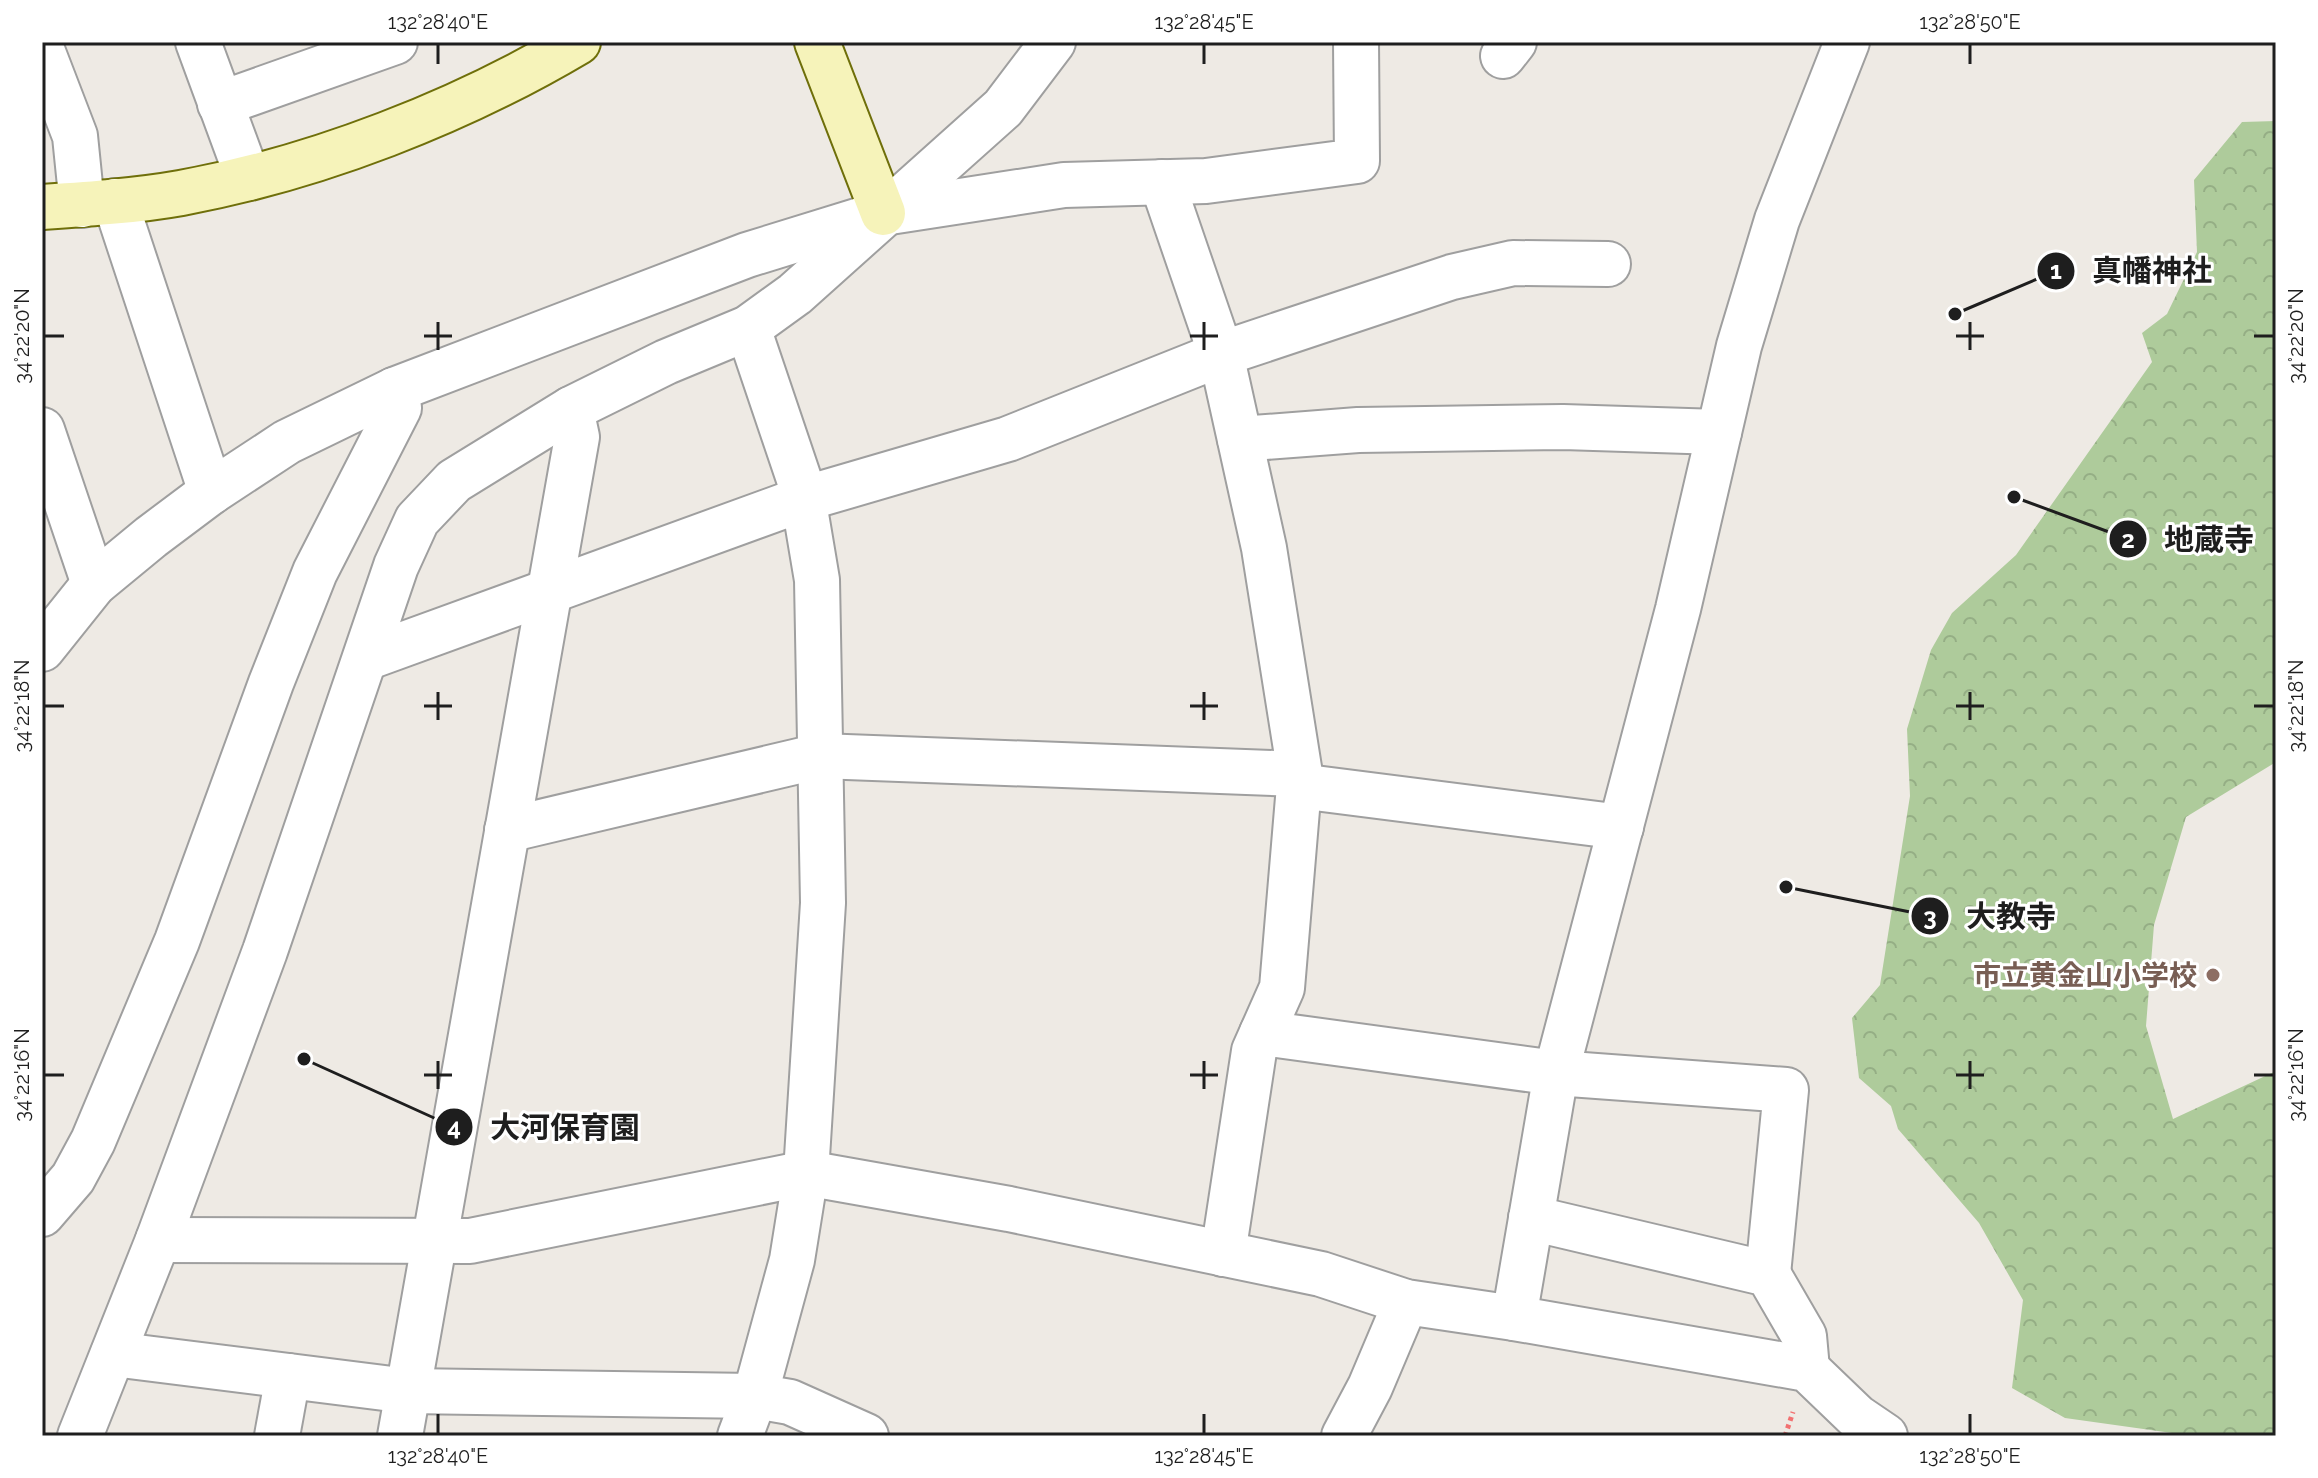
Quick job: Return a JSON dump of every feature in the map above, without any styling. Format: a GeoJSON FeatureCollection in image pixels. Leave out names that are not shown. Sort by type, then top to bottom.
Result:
{"type":"FeatureCollection","features":[{"type":"Feature","properties":{"kind":"street"},"geometry":{"type":"LineString","coordinates":[[198,42],[248,178]]}},
{"type":"Feature","properties":{"kind":"street"},"geometry":{"type":"LineString","coordinates":[[220,104],[395,42]]}},
{"type":"Feature","properties":{"kind":"street"},"geometry":{"type":"LineString","coordinates":[[80,204],[179,193],[288,168],[422,119],[528,72],[578,42]]}},
{"type":"Feature","properties":{"kind":"street"},"geometry":{"type":"LineString","coordinates":[[817,42],[883,213]]}},
{"type":"Feature","properties":{"kind":"street"},"geometry":{"type":"LineString","coordinates":[[80,1436],[158,1240],[265,951],[396,566],[417,520],[454,481],[571,409],[666,362],[748,328],[795,294],[1003,108],[1053,42]]}},
{"type":"Feature","properties":{"kind":"street"},"geometry":{"type":"LineString","coordinates":[[42,649],[94,584],[211,492],[287,442],[394,390],[747,255],[883,213],[1064,185],[1206,181],[1357,161],[1356,42]]}},
{"type":"Feature","properties":{"kind":"street"},"geometry":{"type":"LineString","coordinates":[[1514,1318],[1556,1073],[1678,609],[1739,346],[1777,220],[1847,42]]}},
{"type":"Feature","properties":{"kind":"street"},"geometry":{"type":"LineString","coordinates":[[42,50],[75,136],[80,204],[211,492]]}},
{"type":"Feature","properties":{"kind":"street"},"geometry":{"type":"LineString","coordinates":[[1162,182],[1221,354],[1264,548],[1299,780],[1282,988],[1254,1051],[1223,1254]]}},
{"type":"Feature","properties":{"kind":"street"},"geometry":{"type":"LineString","coordinates":[[366,658],[803,499],[1008,439],[1221,354],[1467,273],[1513,263],[1608,264]]}},
{"type":"Feature","properties":{"kind":"street"},"geometry":{"type":"LineString","coordinates":[[740,1436],[755,1396],[792,1260],[806,1173],[823,903],[817,580],[801,485],[748,328]]}},
{"type":"Feature","properties":{"kind":"street"},"geometry":{"type":"LineString","coordinates":[[42,1214],[73,1178],[93,1141],[177,941],[315,572],[399,408],[394,390]]}},
{"type":"Feature","properties":{"kind":"street"},"geometry":{"type":"LineString","coordinates":[[400,1436],[577,437],[571,409]]}},
{"type":"Feature","properties":{"kind":"street"},"geometry":{"type":"LineString","coordinates":[[1240,439],[1358,430],[1532,427],[1719,432]]}},
{"type":"Feature","properties":{"kind":"street"},"geometry":{"type":"LineString","coordinates":[[42,430],[94,584]]}},
{"type":"Feature","properties":{"kind":"street"},"geometry":{"type":"LineString","coordinates":[[507,830],[820,756],[1299,780],[1621,827]]}},
{"type":"Feature","properties":{"kind":"street"},"geometry":{"type":"LineString","coordinates":[[1262,1033],[1556,1073],[1786,1090],[1768,1274],[1804,1336],[1807,1369]]}},
{"type":"Feature","properties":{"kind":"street"},"geometry":{"type":"LineString","coordinates":[[158,1240],[470,1241],[806,1173],[1009,1209],[1321,1274],[1406,1302],[1807,1369],[1857,1417],[1885,1436]]}},
{"type":"Feature","properties":{"kind":"street"},"geometry":{"type":"LineString","coordinates":[[1531,1218],[1768,1274]]}},
{"type":"Feature","properties":{"kind":"street"},"geometry":{"type":"LineString","coordinates":[[1344,1436],[1370,1387],[1406,1302]]}},
{"type":"Feature","properties":{"kind":"street"},"geometry":{"type":"LineString","coordinates":[[113,1354],[408,1391],[755,1396],[790,1402],[866,1436]]}},
{"type":"Feature","properties":{"kind":"street"},"geometry":{"type":"LineString","coordinates":[[277,1436],[288,1376]]}},
{"type":"Feature","properties":{"kind":"green space"},"geometry":{"type":"Polygon","coordinates":[[[2276,121],[2276,762],[2186,817],[2154,925],[2146,1026],[2173,1119],[2276,1071],[2276,1436],[2175,1436],[2172,1433],[2065,1418],[2012,1388],[2023,1300],[1979,1223],[1898,1129],[1891,1106],[1859,1078],[1852,1018],[1880,985],[1910,796],[1907,729],[1931,650],[1952,613],[2016,555],[2152,362],[2142,333],[2167,314],[2197,252],[2194,180],[2242,122],[2276,121]]]}},
{"type":"Feature","properties":{"kind":"place","name":"真幡神社"},"geometry":{"type":"Point","coordinates":[1955,314]}},
{"type":"Feature","properties":{"kind":"place","name":"地蔵寺"},"geometry":{"type":"Point","coordinates":[2014,497]}},
{"type":"Feature","properties":{"kind":"place","name":"大教寺"},"geometry":{"type":"Point","coordinates":[1786,887]}},
{"type":"Feature","properties":{"kind":"place","name":"市立黄金山小学校"},"geometry":{"type":"Point","coordinates":[2213,975]}},
{"type":"Feature","properties":{"kind":"place","name":"大河保育園"},"geometry":{"type":"Point","coordinates":[304,1059]}}]}
